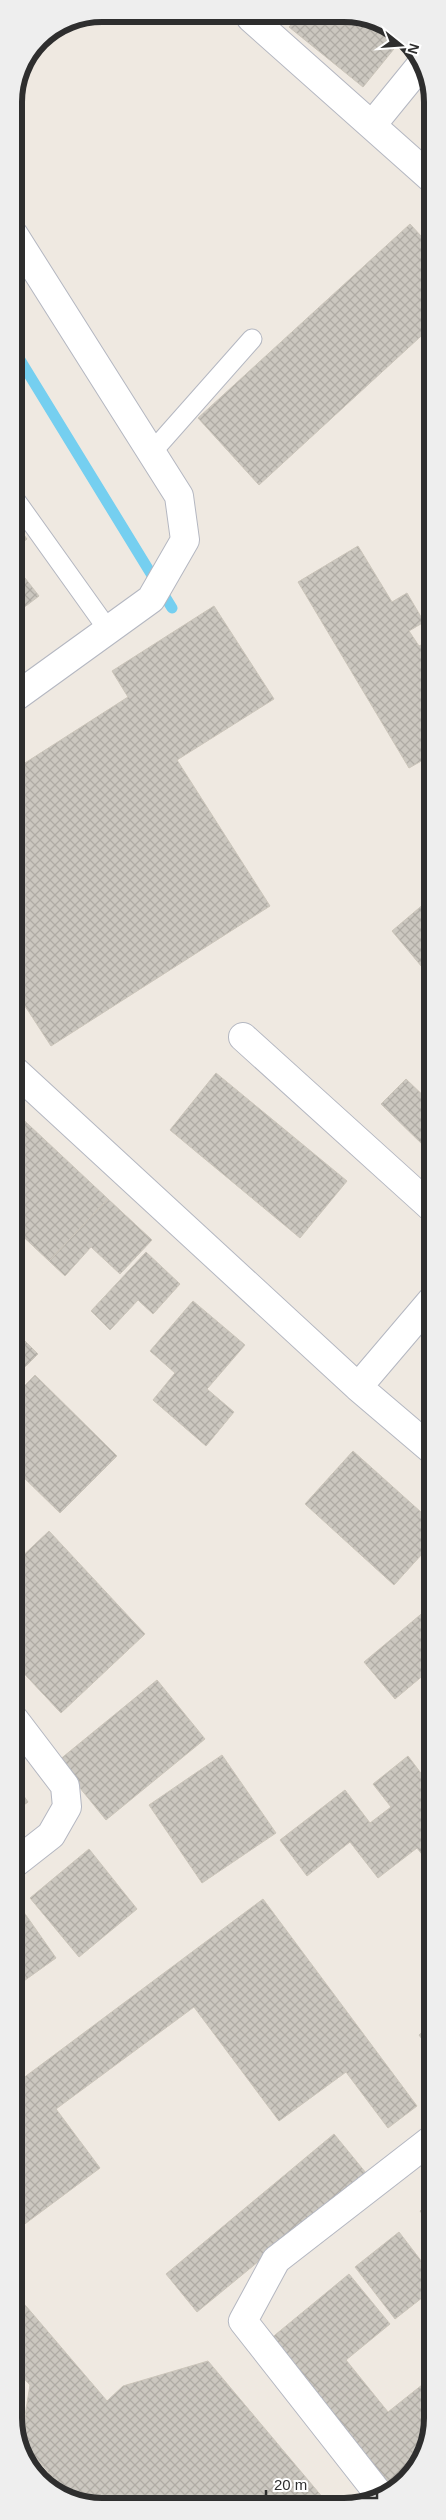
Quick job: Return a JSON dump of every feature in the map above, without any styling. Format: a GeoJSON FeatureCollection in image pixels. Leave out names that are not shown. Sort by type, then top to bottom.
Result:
{"type":"FeatureCollection","features":[{"type":"Feature","properties":{"kind":"street"},"geometry":{"type":"LineString","coordinates":[[256,22],[424,172]]}},
{"type":"Feature","properties":{"kind":"street"},"geometry":{"type":"LineString","coordinates":[[372,125],[416,71]]}},
{"type":"Feature","properties":{"kind":"street"},"geometry":{"type":"LineString","coordinates":[[23,249],[180,496],[185,540],[150,599],[23,692]]}},
{"type":"Feature","properties":{"kind":"street"},"geometry":{"type":"LineString","coordinates":[[243,1037],[424,1201]]}},
{"type":"Feature","properties":{"kind":"street"},"geometry":{"type":"LineString","coordinates":[[23,1078],[358,1386],[424,1443]]}},
{"type":"Feature","properties":{"kind":"street"},"geometry":{"type":"LineString","coordinates":[[358,1386],[424,1309]]}},
{"type":"Feature","properties":{"kind":"street"},"geometry":{"type":"LineString","coordinates":[[22,1730],[64,1786],[67,1807],[52,1835],[22,1858]]}},
{"type":"Feature","properties":{"kind":"street"},"geometry":{"type":"LineString","coordinates":[[376,2490],[243,2321],[276,2260],[424,2145]]}},
{"type":"Feature","properties":{"kind":"lane"},"geometry":{"type":"LineString","coordinates":[[152,452],[252,339]]}},
{"type":"Feature","properties":{"kind":"lane"},"geometry":{"type":"LineString","coordinates":[[23,510],[108,631]]}},
{"type":"Feature","properties":{"kind":"building"},"geometry":{"type":"Polygon","coordinates":[[[293,22],[343,22],[359,24],[383,33],[398,44],[363,87],[289,27],[293,22]]]}},
{"type":"Feature","properties":{"kind":"building"},"geometry":{"type":"Polygon","coordinates":[[[410,224],[424,239],[424,333],[259,485],[198,418],[410,224]]]}},
{"type":"Feature","properties":{"kind":"building"},"geometry":{"type":"Polygon","coordinates":[[[23,534],[27,539],[23,542],[23,534]]]}},
{"type":"Feature","properties":{"kind":"building"},"geometry":{"type":"Polygon","coordinates":[[[358,546],[392,602],[407,593],[424,622],[409,631],[419,646],[424,644],[424,760],[409,768],[298,582],[358,546]]]}},
{"type":"Feature","properties":{"kind":"building"},"geometry":{"type":"Polygon","coordinates":[[[23,575],[39,596],[23,608],[23,575]]]}},
{"type":"Feature","properties":{"kind":"building"},"geometry":{"type":"Polygon","coordinates":[[[214,606],[274,699],[177,760],[270,906],[51,1046],[23,1002],[23,764],[128,697],[112,671],[214,606]]]}},
{"type":"Feature","properties":{"kind":"building"},"geometry":{"type":"Polygon","coordinates":[[[424,904],[424,969],[392,931],[424,904]]]}},
{"type":"Feature","properties":{"kind":"building"},"geometry":{"type":"Polygon","coordinates":[[[216,1073],[347,1181],[300,1238],[170,1130],[216,1073]]]}},
{"type":"Feature","properties":{"kind":"building"},"geometry":{"type":"Polygon","coordinates":[[[406,1079],[424,1096],[424,1146],[381,1104],[406,1079]]]}},
{"type":"Feature","properties":{"kind":"building"},"geometry":{"type":"Polygon","coordinates":[[[23,1119],[108,1199],[49,1261],[23,1236],[23,1119]]]}},
{"type":"Feature","properties":{"kind":"building"},"geometry":{"type":"Polygon","coordinates":[[[108,1199],[152,1240],[120,1274],[91,1247],[65,1276],[49,1261],[108,1199]]]}},
{"type":"Feature","properties":{"kind":"building"},"geometry":{"type":"Polygon","coordinates":[[[146,1252],[180,1284],[153,1314],[138,1300],[110,1330],[91,1311],[146,1252]]]}},
{"type":"Feature","properties":{"kind":"building"},"geometry":{"type":"Polygon","coordinates":[[[193,1301],[245,1345],[207,1389],[234,1412],[206,1446],[153,1400],[175,1373],[150,1351],[193,1301]]]}},
{"type":"Feature","properties":{"kind":"building"},"geometry":{"type":"Polygon","coordinates":[[[22,1338],[38,1354],[22,1370],[22,1338]]]}},
{"type":"Feature","properties":{"kind":"building"},"geometry":{"type":"Polygon","coordinates":[[[35,1375],[117,1456],[60,1513],[22,1476],[22,1388],[35,1375]]]}},
{"type":"Feature","properties":{"kind":"building"},"geometry":{"type":"Polygon","coordinates":[[[353,1451],[424,1515],[424,1552],[394,1585],[305,1504],[353,1451]]]}},
{"type":"Feature","properties":{"kind":"building"},"geometry":{"type":"Polygon","coordinates":[[[49,1531],[145,1634],[61,1713],[22,1672],[22,1556],[49,1531]]]}},
{"type":"Feature","properties":{"kind":"building"},"geometry":{"type":"Polygon","coordinates":[[[424,1612],[424,1675],[395,1699],[364,1662],[424,1612]]]}},
{"type":"Feature","properties":{"kind":"building"},"geometry":{"type":"Polygon","coordinates":[[[157,1680],[205,1739],[106,1820],[58,1761],[157,1680]]]}},
{"type":"Feature","properties":{"kind":"building"},"geometry":{"type":"Polygon","coordinates":[[[222,1755],[276,1833],[202,1883],[149,1805],[222,1755]]]}},
{"type":"Feature","properties":{"kind":"building"},"geometry":{"type":"Polygon","coordinates":[[[408,1756],[424,1777],[424,1857],[417,1848],[378,1878],[350,1842],[307,1876],[280,1840],[345,1790],[370,1823],[391,1807],[373,1784],[408,1756]]]}},
{"type":"Feature","properties":{"kind":"building"},"geometry":{"type":"Polygon","coordinates":[[[22,1794],[28,1802],[22,1806],[22,1794]]]}},
{"type":"Feature","properties":{"kind":"building"},"geometry":{"type":"Polygon","coordinates":[[[89,1849],[137,1909],[79,1957],[30,1898],[89,1849]]]}},
{"type":"Feature","properties":{"kind":"building"},"geometry":{"type":"Polygon","coordinates":[[[263,1899],[417,2106],[388,2128],[346,2072],[279,2121],[194,2007],[56,2109],[100,2168],[22,2226],[22,2079],[263,1899]]]}},
{"type":"Feature","properties":{"kind":"building"},"geometry":{"type":"Polygon","coordinates":[[[22,1910],[56,1958],[22,1982],[22,1910]]]}},
{"type":"Feature","properties":{"kind":"building"},"geometry":{"type":"Polygon","coordinates":[[[424,2031],[424,2042],[419,2035],[424,2031]]]}},
{"type":"Feature","properties":{"kind":"building"},"geometry":{"type":"Polygon","coordinates":[[[334,2134],[366,2173],[197,2312],[166,2274],[334,2134]]]}},
{"type":"Feature","properties":{"kind":"building"},"geometry":{"type":"Polygon","coordinates":[[[424,2208],[424,2216],[420,2211],[424,2208]]]}},
{"type":"Feature","properties":{"kind":"building"},"geometry":{"type":"Polygon","coordinates":[[[399,2232],[424,2265],[424,2296],[395,2319],[355,2267],[399,2232]]]}},
{"type":"Feature","properties":{"kind":"building"},"geometry":{"type":"Polygon","coordinates":[[[349,2274],[390,2324],[346,2360],[388,2412],[424,2383],[422,2433],[417,2448],[404,2470],[385,2485],[269,2340],[349,2274]]]}},
{"type":"Feature","properties":{"kind":"building"},"geometry":{"type":"Polygon","coordinates":[[[22,2301],[107,2401],[123,2386],[208,2361],[323,2498],[103,2498],[87,2496],[72,2491],[58,2484],[30,2451],[25,2438],[23,2428],[30,2385],[22,2377],[22,2301]]]}},
{"type":"Feature","properties":{"kind":"waterway"},"geometry":{"type":"LineString","coordinates":[[23,365],[172,608]]}}]}
